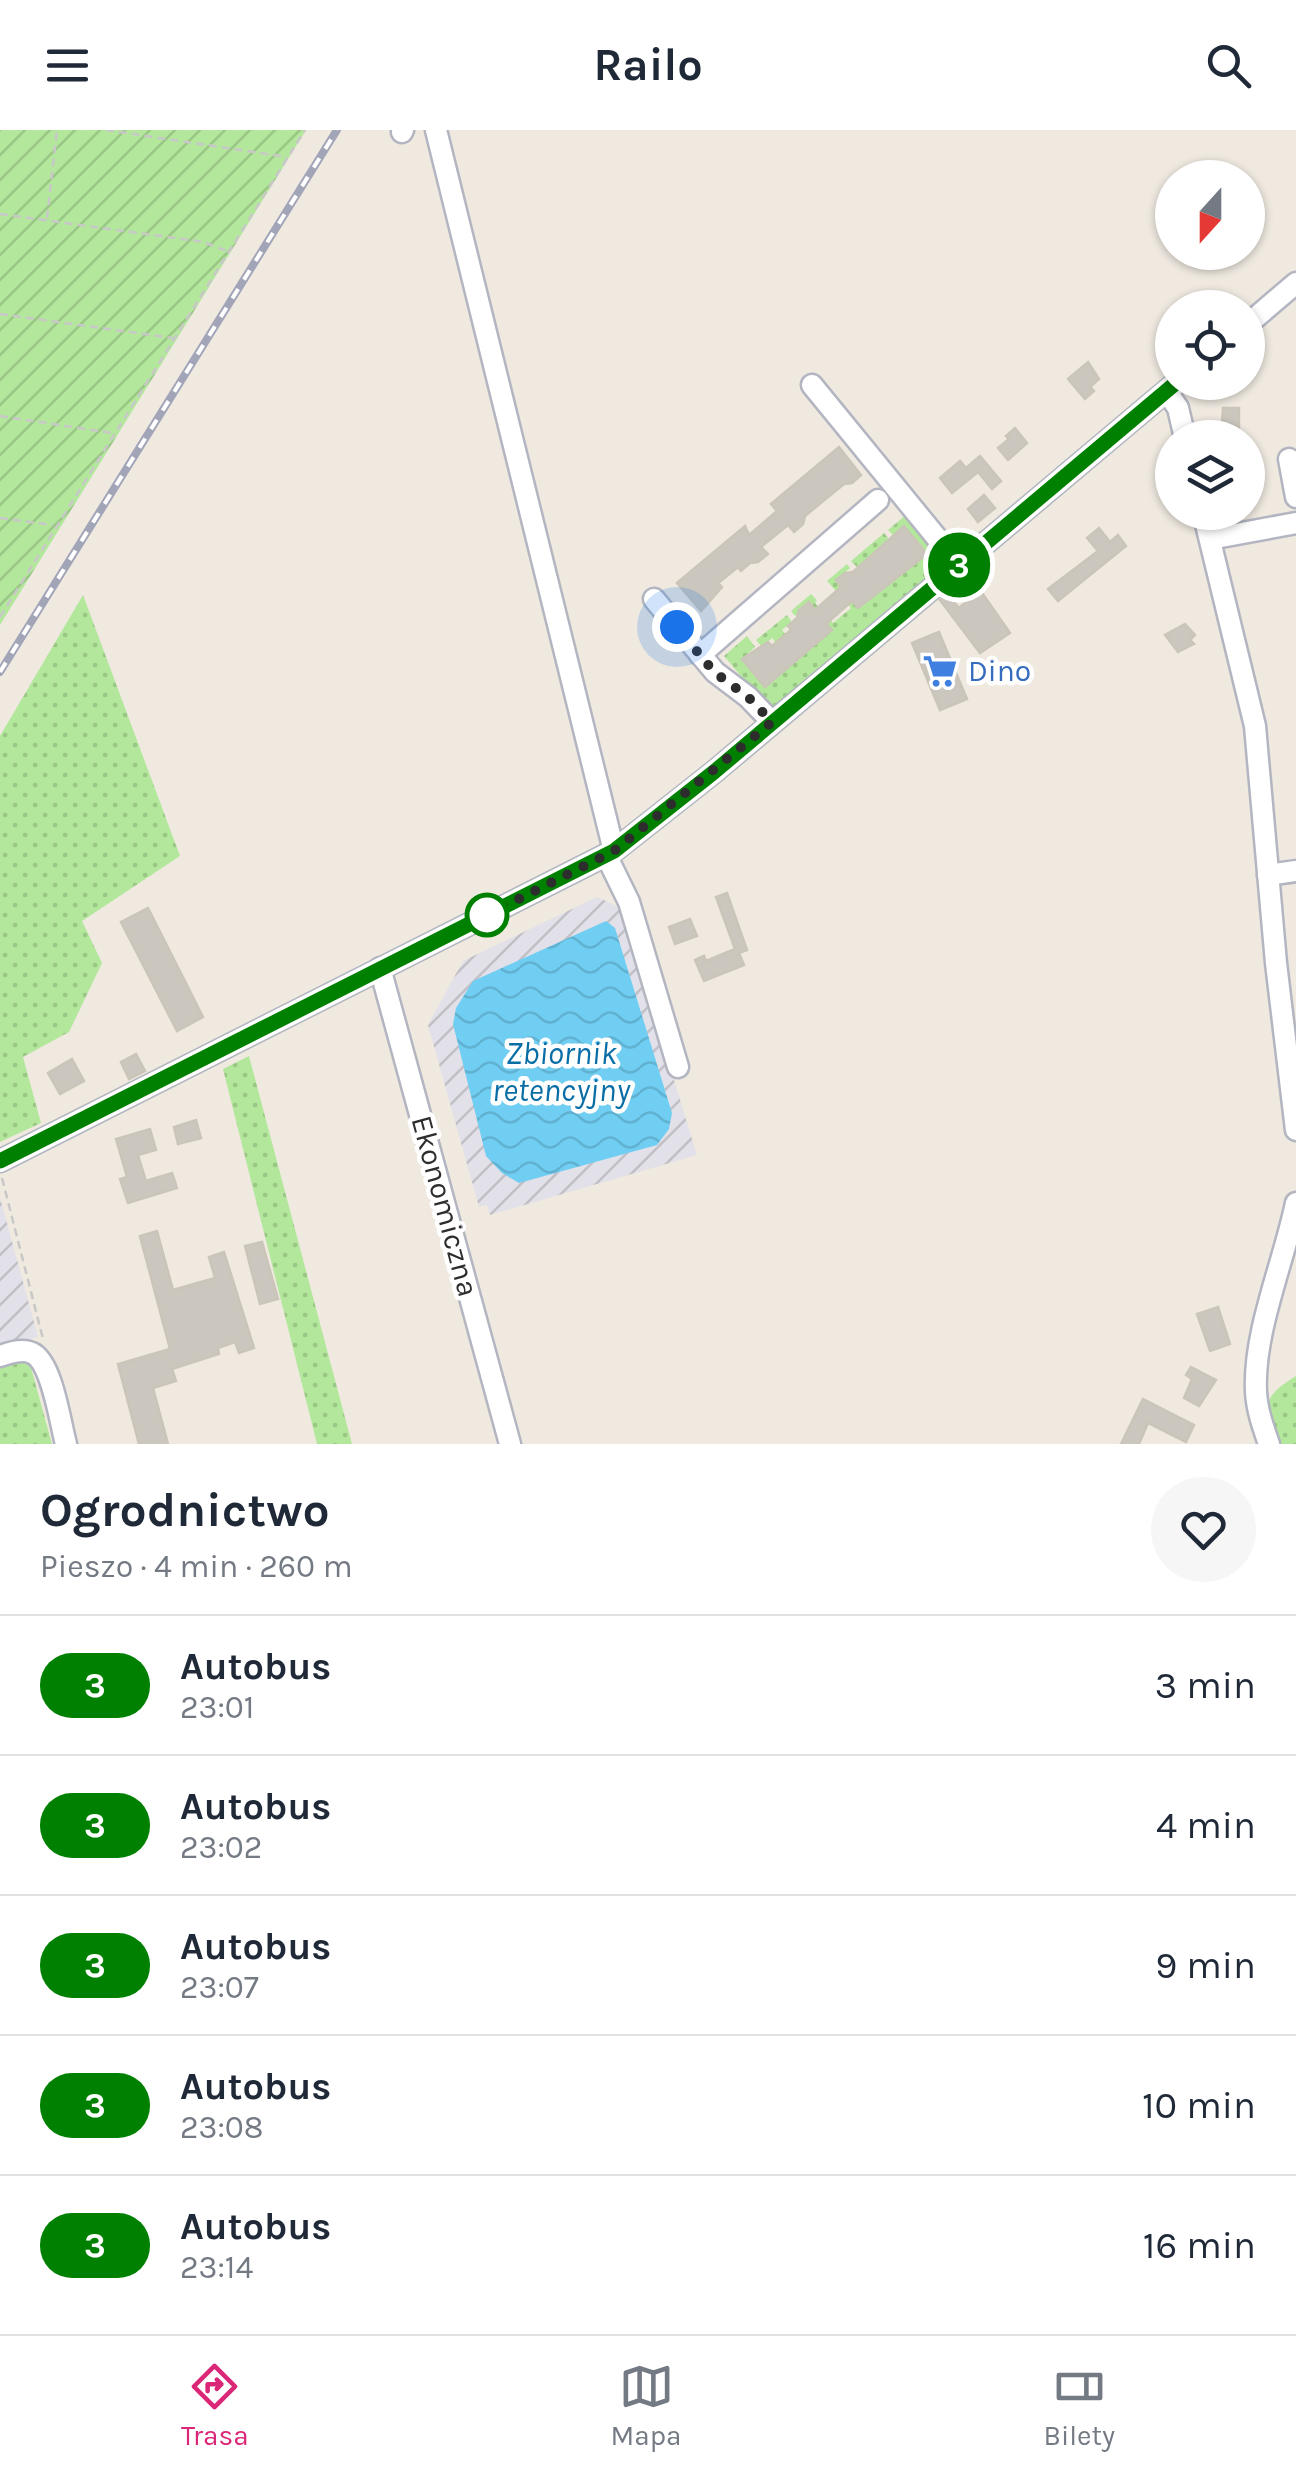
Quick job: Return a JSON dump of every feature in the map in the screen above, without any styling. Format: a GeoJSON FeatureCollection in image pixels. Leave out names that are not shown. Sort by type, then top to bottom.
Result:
{"type":"FeatureCollection","features":[{"type":"Feature","properties":{"kind":"street"},"geometry":{"type":"LineString","coordinates":[[436,130],[610,853],[629,902],[678,1067]]}},
{"type":"Feature","properties":{"kind":"street"},"geometry":{"type":"LineString","coordinates":[[1265,309],[1296,283]]}},
{"type":"Feature","properties":{"kind":"street"},"geometry":{"type":"LineString","coordinates":[[812,385],[959,565]]}},
{"type":"Feature","properties":{"kind":"street"},"geometry":{"type":"LineString","coordinates":[[0,1161],[610,853],[1156,400]]}},
{"type":"Feature","properties":{"kind":"street"},"geometry":{"type":"LineString","coordinates":[[1290,458],[1296,497]]}},
{"type":"Feature","properties":{"kind":"street"},"geometry":{"type":"LineString","coordinates":[[700,655],[878,500]]}},
{"type":"Feature","properties":{"kind":"street"},"geometry":{"type":"LineString","coordinates":[[1210,539],[1296,522]]}},
{"type":"Feature","properties":{"kind":"street"},"geometry":{"type":"LineString","coordinates":[[1208,530],[1255,726],[1296,1130]]}},
{"type":"Feature","properties":{"kind":"street"},"geometry":{"type":"LineString","coordinates":[[654,599],[714,672],[748,697],[772,722]]}},
{"type":"Feature","properties":{"kind":"street"},"geometry":{"type":"LineString","coordinates":[[1268,874],[1296,870]]}},
{"type":"Feature","properties":{"kind":"street","name":"Ekonomiczna"},"geometry":{"type":"LineString","coordinates":[[380,968],[510,1444]]}},
{"type":"Feature","properties":{"kind":"street"},"geometry":{"type":"LineString","coordinates":[[1269,1444],[1258,1411],[1256,1378],[1261,1342],[1296,1203]]}},
{"type":"Feature","properties":{"kind":"street"},"geometry":{"type":"LineString","coordinates":[[0,1356],[22,1350],[34,1353],[46,1364],[66,1444]]}},
{"type":"Feature","properties":{"kind":"path"},"geometry":{"type":"LineString","coordinates":[[46,220],[57,130]]}},
{"type":"Feature","properties":{"kind":"path"},"geometry":{"type":"LineString","coordinates":[[106,130],[288,157]]}},
{"type":"Feature","properties":{"kind":"path"},"geometry":{"type":"LineString","coordinates":[[0,617],[305,130]]}},
{"type":"Feature","properties":{"kind":"path"},"geometry":{"type":"LineString","coordinates":[[0,214],[204,242],[229,252]]}},
{"type":"Feature","properties":{"kind":"path"},"geometry":{"type":"LineString","coordinates":[[0,314],[174,338]]}},
{"type":"Feature","properties":{"kind":"path"},"geometry":{"type":"LineString","coordinates":[[0,416],[114,433]]}},
{"type":"Feature","properties":{"kind":"path"},"geometry":{"type":"LineString","coordinates":[[0,518],[56,526]]}},
{"type":"Feature","properties":{"kind":"path"},"geometry":{"type":"LineString","coordinates":[[0,1171],[44,1338],[34,1353]]}},
{"type":"Feature","properties":{"kind":"shaded area","name":"Zbiornik retencyjny"},"geometry":{"type":"Polygon","coordinates":[[[597,897],[621,908],[697,1155],[490,1215],[487,1205],[479,1207],[428,1025],[463,961],[597,897]]]}},
{"type":"Feature","properties":{"kind":"shaded area"},"geometry":{"type":"Polygon","coordinates":[[[0,1197],[38,1337],[0,1345],[0,1197]]]}},
{"type":"Feature","properties":{"kind":"green space"},"geometry":{"type":"Polygon","coordinates":[[[0,130],[306,130],[0,625],[0,130]]]}},
{"type":"Feature","properties":{"kind":"green space"},"geometry":{"type":"Polygon","coordinates":[[[907,514],[948,564],[772,713],[724,656],[747,636],[755,647],[742,659],[764,686],[792,663],[772,638],[762,647],[756,640],[787,615],[792,622],[782,630],[804,655],[832,630],[809,603],[795,616],[791,611],[811,594],[833,623],[851,608],[827,581],[847,564],[850,568],[836,581],[858,607],[866,561],[858,568],[851,561],[884,533],[889,539],[877,549],[900,576],[926,554],[904,526],[893,535],[888,530],[907,514]]]}},
{"type":"Feature","properties":{"kind":"green space"},"geometry":{"type":"Polygon","coordinates":[[[83,595],[180,856],[82,921],[102,963],[69,1032],[23,1057],[41,1123],[0,1142],[0,736],[83,595]]]}},
{"type":"Feature","properties":{"kind":"green space"},"geometry":{"type":"Polygon","coordinates":[[[249,1056],[352,1444],[317,1444],[223,1069],[249,1056]]]}},
{"type":"Feature","properties":{"kind":"green space"},"geometry":{"type":"Polygon","coordinates":[[[20,1360],[30,1364],[52,1444],[0,1444],[0,1365],[20,1360]]]}},
{"type":"Feature","properties":{"kind":"green space"},"geometry":{"type":"Polygon","coordinates":[[[1296,1376],[1296,1444],[1279,1444],[1268,1404],[1276,1391],[1296,1376]]]}},
{"type":"Feature","properties":{"kind":"water","name":"Zbiornik retencyjny"},"geometry":{"type":"Polygon","coordinates":[[[606,921],[615,928],[672,1113],[669,1129],[657,1145],[519,1183],[502,1173],[486,1156],[453,1024],[456,1008],[473,981],[606,921]]]}},
{"type":"Feature","properties":{"kind":"building"},"geometry":{"type":"Polygon","coordinates":[[[1088,362],[1099,379],[1085,399],[1068,379],[1088,362]]]}},
{"type":"Feature","properties":{"kind":"building"},"geometry":{"type":"Polygon","coordinates":[[[1223,408],[1239,408],[1239,420],[1222,420],[1223,408]]]}},
{"type":"Feature","properties":{"kind":"building"},"geometry":{"type":"Polygon","coordinates":[[[1015,428],[1027,443],[1008,460],[998,448],[1015,428]]]}},
{"type":"Feature","properties":{"kind":"building"},"geometry":{"type":"Polygon","coordinates":[[[839,447],[861,475],[805,516],[794,532],[788,525],[761,547],[768,554],[758,562],[741,571],[738,567],[718,583],[722,587],[701,611],[677,583],[745,526],[749,535],[777,511],[771,504],[839,447]]]}},
{"type":"Feature","properties":{"kind":"building"},"geometry":{"type":"Polygon","coordinates":[[[980,456],[1001,481],[992,489],[978,472],[952,493],[940,478],[960,461],[966,468],[980,456]]]}},
{"type":"Feature","properties":{"kind":"building"},"geometry":{"type":"Polygon","coordinates":[[[984,495],[995,508],[978,522],[968,509],[984,495]]]}},
{"type":"Feature","properties":{"kind":"building"},"geometry":{"type":"Polygon","coordinates":[[[904,526],[927,554],[858,608],[852,601],[826,624],[832,630],[765,687],[742,659],[768,642],[772,646],[791,630],[788,626],[799,610],[809,602],[815,610],[841,587],[836,580],[853,572],[904,526]]]}},
{"type":"Feature","properties":{"kind":"building"},"geometry":{"type":"Polygon","coordinates":[[[1099,528],[1110,542],[1118,535],[1126,546],[1058,601],[1048,589],[1098,551],[1087,538],[1099,528]]]}},
{"type":"Feature","properties":{"kind":"building"},"geometry":{"type":"Polygon","coordinates":[[[980,590],[1010,633],[980,653],[940,600],[947,594],[959,608],[980,590]]]}},
{"type":"Feature","properties":{"kind":"building"},"geometry":{"type":"Polygon","coordinates":[[[1185,624],[1195,635],[1190,640],[1194,644],[1178,652],[1165,635],[1185,624]]]}},
{"type":"Feature","properties":{"kind":"building","name":"Dino"},"geometry":{"type":"Polygon","coordinates":[[[939,632],[967,699],[940,710],[912,643],[939,632]]]}},
{"type":"Feature","properties":{"kind":"building"},"geometry":{"type":"Polygon","coordinates":[[[727,893],[747,950],[739,953],[744,965],[704,981],[695,960],[704,956],[706,961],[735,949],[716,897],[727,893]]]}},
{"type":"Feature","properties":{"kind":"building"},"geometry":{"type":"Polygon","coordinates":[[[148,908],[203,1017],[177,1031],[121,922],[148,908]]]}},
{"type":"Feature","properties":{"kind":"building"},"geometry":{"type":"Polygon","coordinates":[[[690,919],[697,936],[675,944],[669,927],[690,919]]]}},
{"type":"Feature","properties":{"kind":"building"},"geometry":{"type":"Polygon","coordinates":[[[136,1054],[145,1071],[129,1079],[121,1062],[136,1054]]]}},
{"type":"Feature","properties":{"kind":"building"},"geometry":{"type":"Polygon","coordinates":[[[72,1059],[84,1081],[60,1094],[48,1073],[72,1059]]]}},
{"type":"Feature","properties":{"kind":"building"},"geometry":{"type":"Polygon","coordinates":[[[196,1120],[201,1138],[178,1144],[174,1127],[196,1120]]]}},
{"type":"Feature","properties":{"kind":"building"},"geometry":{"type":"Polygon","coordinates":[[[150,1129],[156,1150],[138,1155],[146,1181],[172,1173],[177,1188],[128,1203],[120,1179],[127,1177],[116,1139],[150,1129]]]}},
{"type":"Feature","properties":{"kind":"building"},"geometry":{"type":"Polygon","coordinates":[[[157,1231],[173,1290],[215,1278],[209,1257],[224,1252],[254,1348],[239,1353],[235,1342],[218,1348],[219,1354],[172,1369],[176,1381],[153,1388],[168,1444],[139,1444],[118,1364],[170,1349],[140,1236],[157,1231]]]}},
{"type":"Feature","properties":{"kind":"building"},"geometry":{"type":"Polygon","coordinates":[[[262,1242],[278,1299],[260,1304],[245,1246],[262,1242]]]}},
{"type":"Feature","properties":{"kind":"building"},"geometry":{"type":"Polygon","coordinates":[[[1218,1307],[1230,1344],[1210,1351],[1197,1314],[1218,1307]]]}},
{"type":"Feature","properties":{"kind":"building"},"geometry":{"type":"Polygon","coordinates":[[[1191,1367],[1216,1380],[1199,1406],[1184,1398],[1192,1379],[1186,1375],[1191,1367]]]}},
{"type":"Feature","properties":{"kind":"building"},"geometry":{"type":"Polygon","coordinates":[[[1143,1399],[1194,1425],[1186,1442],[1148,1423],[1139,1444],[1121,1444],[1143,1399]]]}},
{"type":"Feature","properties":{"kind":"railway"},"geometry":{"type":"LineString","coordinates":[[0,672],[337,130]]}},
{"type":"Feature","properties":{"kind":"bus line","name":"3"},"geometry":{"type":"LineString","coordinates":[[0,1161],[614,851],[714,772],[1156,400]]}},
{"type":"Feature","properties":{"kind":"place","name":"Dino"},"geometry":{"type":"Point","coordinates":[940,671]}},
{"type":"Feature","properties":{"kind":"route"},"geometry":{"type":"LineString","coordinates":[[487,915],[614,851],[772,722],[748,697],[714,672],[677,627]]}}]}
